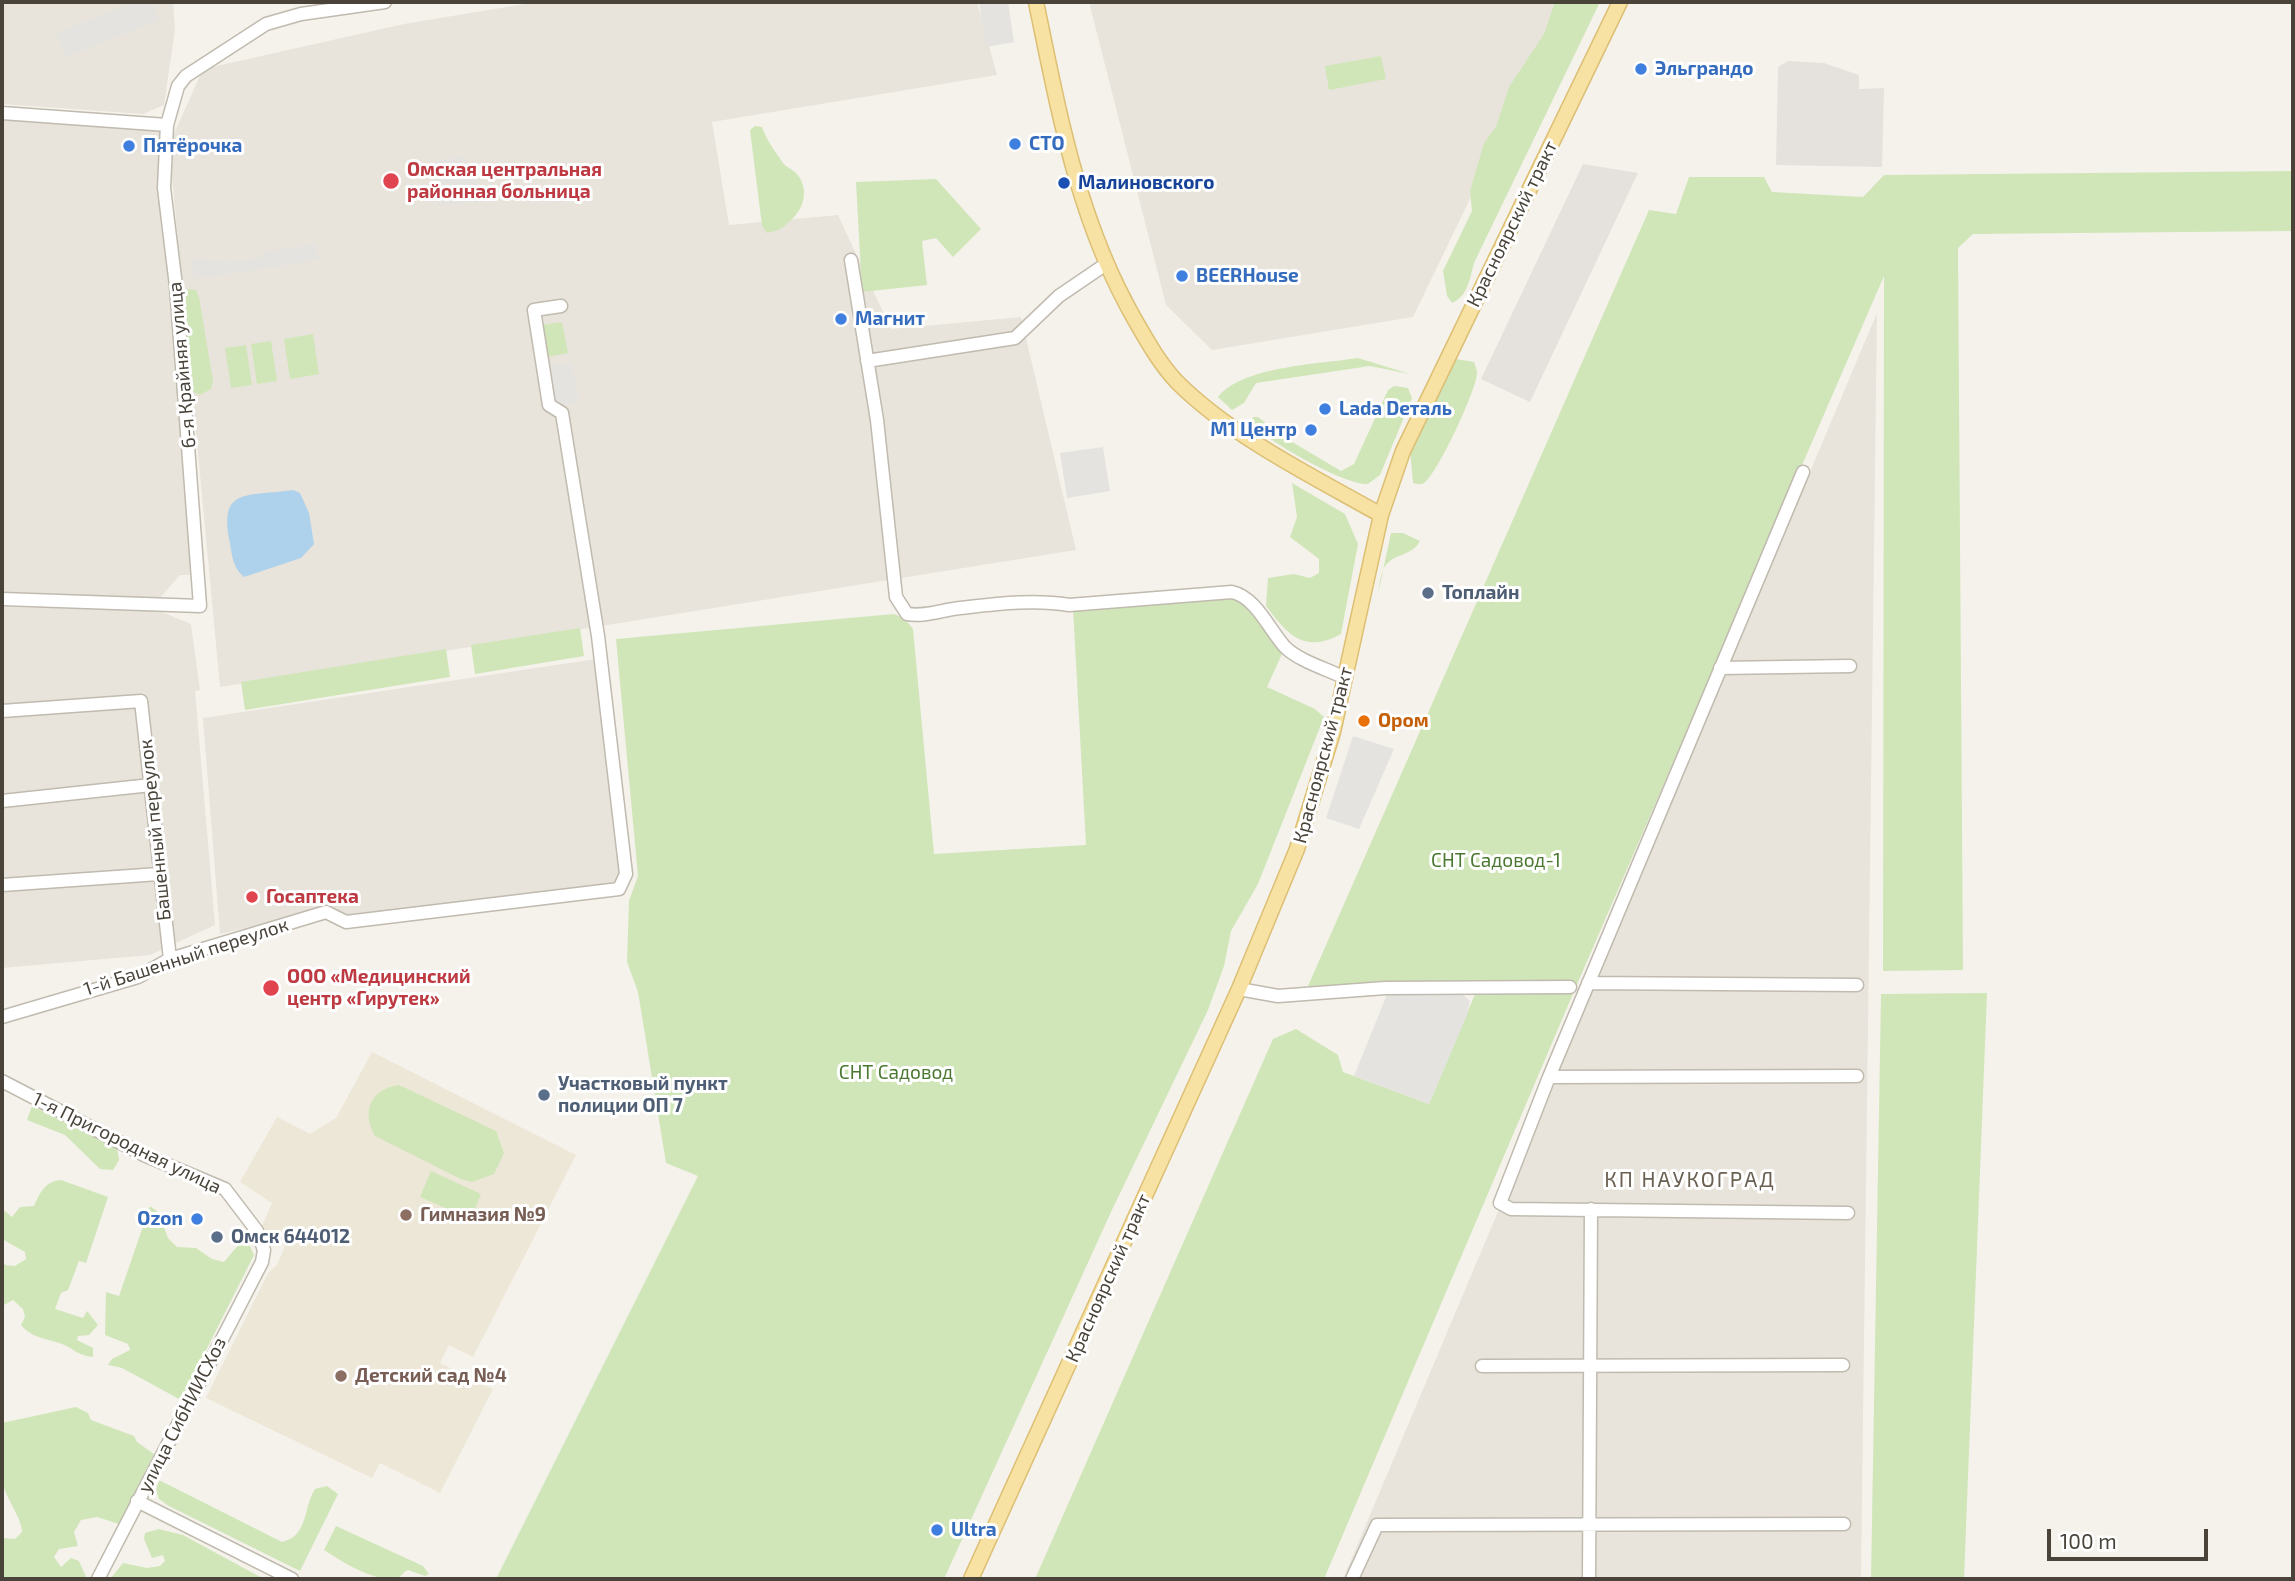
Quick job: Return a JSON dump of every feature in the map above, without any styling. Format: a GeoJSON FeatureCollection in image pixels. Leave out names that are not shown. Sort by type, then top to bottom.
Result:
{"type":"FeatureCollection","features":[{"type":"Feature","properties":{"kind":"main road"},"geometry":{"type":"LineString","coordinates":[[1036,2],[1066,150],[1089,223],[1106,264],[1151,347],[1175,380],[1205,407],[1381,515]]}},
{"type":"Feature","properties":{"kind":"main road","name":"Красноярский тракт"},"geometry":{"type":"LineString","coordinates":[[971,1579],[1239,989],[1310,814],[1345,678],[1381,515],[1403,451],[1620,2]]}},
{"type":"Feature","properties":{"kind":"street","name":"6-я Крайняя улица"},"geometry":{"type":"LineString","coordinates":[[2,599],[201,606],[176,286],[164,188],[167,125],[178,86],[186,76],[267,24],[300,14],[385,2]]}},
{"type":"Feature","properties":{"kind":"street"},"geometry":{"type":"LineString","coordinates":[[2,113],[167,125]]}},
{"type":"Feature","properties":{"kind":"street"},"geometry":{"type":"LineString","coordinates":[[851,260],[867,361],[896,597],[907,614],[916,616],[960,608],[1043,601],[1069,605],[1239,593],[1266,621],[1287,649],[1345,678]]}},
{"type":"Feature","properties":{"kind":"street"},"geometry":{"type":"LineString","coordinates":[[867,361],[1015,338],[1059,296],[1106,264]]}},
{"type":"Feature","properties":{"kind":"street","name":"1-й Башенный переулок"},"geometry":{"type":"LineString","coordinates":[[2,1017],[138,977],[170,959],[326,912],[346,922],[619,889],[626,874],[598,636],[562,413],[549,405],[534,310],[561,306]]}},
{"type":"Feature","properties":{"kind":"street"},"geometry":{"type":"LineString","coordinates":[[1803,472],[1549,1077],[1500,1203],[1511,1209],[1848,1213]]}},
{"type":"Feature","properties":{"kind":"street"},"geometry":{"type":"LineString","coordinates":[[1720,668],[1850,666]]}},
{"type":"Feature","properties":{"kind":"street","name":"Башенный переулок"},"geometry":{"type":"LineString","coordinates":[[2,711],[141,701],[170,959]]}},
{"type":"Feature","properties":{"kind":"street"},"geometry":{"type":"LineString","coordinates":[[2,801],[150,785]]}},
{"type":"Feature","properties":{"kind":"street"},"geometry":{"type":"LineString","coordinates":[[2,885],[159,874]]}},
{"type":"Feature","properties":{"kind":"street"},"geometry":{"type":"LineString","coordinates":[[1588,983],[1857,985]]}},
{"type":"Feature","properties":{"kind":"street"},"geometry":{"type":"LineString","coordinates":[[1239,989],[1278,996],[1385,988],[1570,987]]}},
{"type":"Feature","properties":{"kind":"street"},"geometry":{"type":"LineString","coordinates":[[1549,1077],[1857,1076]]}},
{"type":"Feature","properties":{"kind":"street","name":"1-я Пригородная улица"},"geometry":{"type":"LineString","coordinates":[[2,1081],[144,1155],[225,1189],[257,1231],[264,1250]]}},
{"type":"Feature","properties":{"kind":"street"},"geometry":{"type":"LineString","coordinates":[[1589,1579],[1591,1209]]}},
{"type":"Feature","properties":{"kind":"street","name":"улица СибНИИСХоз"},"geometry":{"type":"LineString","coordinates":[[98,1579],[262,1262],[264,1250]]}},
{"type":"Feature","properties":{"kind":"street"},"geometry":{"type":"LineString","coordinates":[[1482,1366],[1843,1365]]}},
{"type":"Feature","properties":{"kind":"street"},"geometry":{"type":"LineString","coordinates":[[137,1501],[292,1579]]}},
{"type":"Feature","properties":{"kind":"street"},"geometry":{"type":"LineString","coordinates":[[1352,1579],[1377,1525],[1844,1524]]}},
{"type":"Feature","properties":{"kind":"shaded area"},"geometry":{"type":"Polygon","coordinates":[[[2,2],[173,2],[175,30],[164,105],[143,114],[2,104],[2,2]]]}},
{"type":"Feature","properties":{"kind":"shaded area"},"geometry":{"type":"Polygon","coordinates":[[[136,2],[152,2],[159,20],[66,57],[56,33],[136,2]]]}},
{"type":"Feature","properties":{"kind":"shaded area"},"geometry":{"type":"Polygon","coordinates":[[[537,2],[977,2],[997,75],[712,122],[729,225],[838,215],[891,329],[1021,317],[1076,550],[220,687],[169,145],[203,69],[404,24],[537,2]]]}},
{"type":"Feature","properties":{"kind":"shaded area"},"geometry":{"type":"Polygon","coordinates":[[[979,2],[1008,2],[1014,42],[986,47],[979,2]]]}},
{"type":"Feature","properties":{"kind":"shaded area"},"geometry":{"type":"Polygon","coordinates":[[[1089,2],[1565,2],[1413,317],[1212,350],[1166,305],[1089,2]]]}},
{"type":"Feature","properties":{"kind":"shaded area"},"geometry":{"type":"Polygon","coordinates":[[[1788,61],[1824,63],[1859,75],[1859,89],[1884,88],[1882,167],[1776,165],[1778,67],[1788,61]]]}},
{"type":"Feature","properties":{"kind":"shaded area"},"geometry":{"type":"Polygon","coordinates":[[[2,116],[75,121],[161,132],[161,187],[193,575],[180,575],[160,598],[2,595],[2,116]]]}},
{"type":"Feature","properties":{"kind":"shaded area"},"geometry":{"type":"Polygon","coordinates":[[[461,157],[475,167],[483,201],[439,206],[432,162],[461,157]]]}},
{"type":"Feature","properties":{"kind":"shaded area"},"geometry":{"type":"Polygon","coordinates":[[[1583,164],[1638,173],[1530,402],[1481,379],[1583,164]]]}},
{"type":"Feature","properties":{"kind":"shaded area"},"geometry":{"type":"Polygon","coordinates":[[[316,244],[319,260],[194,279],[191,258],[231,262],[265,257],[264,252],[316,244]]]}},
{"type":"Feature","properties":{"kind":"shaded area"},"geometry":{"type":"Polygon","coordinates":[[[1877,313],[1861,1579],[1343,1579],[1877,313]]]}},
{"type":"Feature","properties":{"kind":"shaded area"},"geometry":{"type":"Polygon","coordinates":[[[572,363],[579,403],[554,405],[546,367],[572,363]]]}},
{"type":"Feature","properties":{"kind":"shaded area"},"geometry":{"type":"Polygon","coordinates":[[[1103,447],[1110,491],[1067,498],[1060,453],[1103,447]]]}},
{"type":"Feature","properties":{"kind":"shaded area"},"geometry":{"type":"Polygon","coordinates":[[[2,607],[157,610],[191,624],[200,690],[195,691],[215,925],[150,955],[2,968],[2,607]]]}},
{"type":"Feature","properties":{"kind":"shaded area"},"geometry":{"type":"Polygon","coordinates":[[[596,659],[623,871],[616,884],[353,918],[340,916],[329,909],[220,934],[203,718],[596,659]]]}},
{"type":"Feature","properties":{"kind":"shaded area"},"geometry":{"type":"Polygon","coordinates":[[[1353,736],[1394,749],[1359,829],[1326,818],[1353,736]]]}},
{"type":"Feature","properties":{"kind":"shaded area"},"geometry":{"type":"Polygon","coordinates":[[[1388,992],[1460,992],[1470,1001],[1467,1015],[1429,1104],[1354,1076],[1388,992]]]}},
{"type":"Feature","properties":{"kind":"shaded area","name":"Гимназия №9"},"geometry":{"type":"Polygon","coordinates":[[[372,1052],[576,1155],[473,1357],[449,1345],[440,1363],[493,1389],[440,1493],[380,1463],[372,1478],[206,1398],[268,1273],[277,1265],[285,1246],[267,1238],[262,1226],[272,1203],[240,1182],[277,1117],[310,1134],[336,1118],[372,1052]]]}},
{"type":"Feature","properties":{"kind":"green space"},"geometry":{"type":"Polygon","coordinates":[[[1555,2],[1600,2],[1474,263],[1465,291],[1452,303],[1447,296],[1443,271],[1472,211],[1470,191],[1484,143],[1496,127],[1509,87],[1544,34],[1555,2]]]}},
{"type":"Feature","properties":{"kind":"green space"},"geometry":{"type":"Polygon","coordinates":[[[1381,56],[1386,79],[1329,90],[1325,66],[1381,56]]]}},
{"type":"Feature","properties":{"kind":"green space"},"geometry":{"type":"Polygon","coordinates":[[[755,126],[762,127],[783,163],[800,178],[804,189],[803,201],[794,217],[782,228],[767,233],[762,226],[750,130],[755,126]]]}},
{"type":"Feature","properties":{"kind":"green space","name":"СНТ Садовод-1"},"geometry":{"type":"Polygon","coordinates":[[[2293,171],[2293,231],[1973,234],[1958,248],[1963,970],[1883,971],[1884,276],[1575,989],[1324,1579],[1035,1579],[1273,1039],[1296,1029],[1338,1055],[1343,1072],[1429,1104],[1478,987],[1308,986],[1649,210],[1676,214],[1689,177],[1764,177],[1772,192],[1863,197],[1884,175],[2293,171]]]}},
{"type":"Feature","properties":{"kind":"green space"},"geometry":{"type":"Polygon","coordinates":[[[936,179],[981,229],[953,257],[936,238],[922,241],[927,285],[862,292],[856,182],[936,179]]]}},
{"type":"Feature","properties":{"kind":"green space"},"geometry":{"type":"Polygon","coordinates":[[[188,289],[196,290],[199,297],[213,381],[211,389],[200,395],[193,392],[189,384],[182,298],[188,289]]]}},
{"type":"Feature","properties":{"kind":"green space"},"geometry":{"type":"Polygon","coordinates":[[[562,322],[568,353],[547,357],[542,325],[562,322]]]}},
{"type":"Feature","properties":{"kind":"green space"},"geometry":{"type":"Polygon","coordinates":[[[313,334],[319,374],[290,379],[284,339],[313,334]]]}},
{"type":"Feature","properties":{"kind":"green space"},"geometry":{"type":"Polygon","coordinates":[[[271,341],[277,381],[257,384],[251,344],[271,341]]]}},
{"type":"Feature","properties":{"kind":"green space"},"geometry":{"type":"Polygon","coordinates":[[[246,345],[252,385],[231,388],[225,348],[246,345]]]}},
{"type":"Feature","properties":{"kind":"green space"},"geometry":{"type":"Polygon","coordinates":[[[1358,358],[1410,374],[1370,366],[1256,383],[1244,403],[1232,410],[1218,397],[1229,387],[1263,373],[1358,358]]]}},
{"type":"Feature","properties":{"kind":"green space"},"geometry":{"type":"Polygon","coordinates":[[[1456,359],[1474,362],[1477,373],[1471,396],[1430,477],[1423,484],[1413,483],[1410,449],[1456,359]]]}},
{"type":"Feature","properties":{"kind":"green space"},"geometry":{"type":"Polygon","coordinates":[[[1394,386],[1408,388],[1412,398],[1380,475],[1368,484],[1342,478],[1307,461],[1272,440],[1251,423],[1253,417],[1258,417],[1282,436],[1341,471],[1354,464],[1388,390],[1394,386]]]}},
{"type":"Feature","properties":{"kind":"green space"},"geometry":{"type":"Polygon","coordinates":[[[1292,483],[1345,514],[1358,544],[1341,634],[1328,640],[1307,642],[1298,638],[1282,625],[1266,606],[1268,578],[1294,574],[1310,578],[1319,573],[1319,559],[1290,537],[1297,517],[1292,483]]]}},
{"type":"Feature","properties":{"kind":"green space"},"geometry":{"type":"Polygon","coordinates":[[[1391,533],[1403,533],[1420,541],[1412,550],[1391,561],[1383,570],[1391,533]]]}},
{"type":"Feature","properties":{"kind":"green space","name":"СНТ Садовод"},"geometry":{"type":"Polygon","coordinates":[[[1234,596],[1269,629],[1279,645],[1282,654],[1267,687],[1315,709],[1324,717],[1258,884],[1231,931],[1224,966],[1208,1010],[1111,1212],[944,1579],[496,1579],[698,1176],[666,1163],[638,992],[627,962],[629,901],[638,876],[616,639],[894,614],[904,618],[913,629],[934,854],[1086,845],[1073,608],[1234,596]]]}},
{"type":"Feature","properties":{"kind":"green space"},"geometry":{"type":"Polygon","coordinates":[[[580,628],[584,656],[475,674],[471,645],[580,628]]]}},
{"type":"Feature","properties":{"kind":"green space"},"geometry":{"type":"Polygon","coordinates":[[[446,649],[450,677],[245,710],[241,682],[446,649]]]}},
{"type":"Feature","properties":{"kind":"green space"},"geometry":{"type":"Polygon","coordinates":[[[1987,993],[1964,1579],[1871,1579],[1881,994],[1987,993]]]}},
{"type":"Feature","properties":{"kind":"green space"},"geometry":{"type":"Polygon","coordinates":[[[399,1085],[496,1131],[504,1153],[494,1174],[472,1182],[461,1179],[375,1136],[369,1118],[371,1103],[381,1091],[399,1085]]]}},
{"type":"Feature","properties":{"kind":"green space"},"geometry":{"type":"Polygon","coordinates":[[[32,1106],[117,1148],[119,1160],[113,1170],[100,1169],[65,1135],[27,1120],[32,1106]]]}},
{"type":"Feature","properties":{"kind":"green space"},"geometry":{"type":"Polygon","coordinates":[[[431,1171],[481,1194],[471,1219],[420,1197],[431,1171]]]}},
{"type":"Feature","properties":{"kind":"green space"},"geometry":{"type":"Polygon","coordinates":[[[61,1180],[108,1197],[86,1263],[79,1261],[68,1290],[61,1293],[55,1309],[83,1318],[87,1311],[98,1325],[89,1335],[78,1336],[77,1340],[93,1348],[93,1357],[30,1333],[21,1325],[25,1317],[23,1309],[13,1300],[2,1306],[2,1257],[5,1265],[15,1266],[26,1259],[25,1252],[2,1239],[2,1213],[5,1211],[12,1217],[20,1207],[34,1206],[47,1185],[61,1180]]]}},
{"type":"Feature","properties":{"kind":"green space"},"geometry":{"type":"Polygon","coordinates":[[[150,1206],[158,1212],[168,1238],[177,1247],[196,1248],[212,1259],[224,1262],[241,1242],[248,1242],[254,1255],[181,1400],[122,1368],[108,1365],[112,1359],[130,1350],[128,1344],[105,1335],[106,1292],[119,1296],[150,1206]]]}},
{"type":"Feature","properties":{"kind":"green space"},"geometry":{"type":"Polygon","coordinates":[[[76,1407],[88,1413],[91,1420],[134,1436],[137,1442],[154,1454],[119,1524],[97,1517],[81,1520],[74,1532],[78,1546],[59,1549],[54,1557],[61,1567],[71,1558],[79,1561],[87,1579],[2,1579],[2,1538],[15,1539],[22,1532],[2,1481],[2,1423],[76,1407]]]}},
{"type":"Feature","properties":{"kind":"green space"},"geometry":{"type":"Polygon","coordinates":[[[159,1480],[282,1542],[297,1534],[315,1489],[327,1486],[338,1494],[300,1571],[167,1505],[159,1499],[156,1490],[159,1480]]]}},
{"type":"Feature","properties":{"kind":"green space"},"geometry":{"type":"Polygon","coordinates":[[[336,1526],[423,1566],[429,1574],[425,1576],[408,1570],[395,1579],[386,1579],[348,1565],[324,1550],[336,1526]]]}},
{"type":"Feature","properties":{"kind":"green space"},"geometry":{"type":"Polygon","coordinates":[[[159,1529],[183,1535],[264,1579],[110,1579],[123,1563],[147,1568],[160,1566],[165,1561],[163,1555],[152,1558],[144,1539],[145,1533],[159,1529]]]}},
{"type":"Feature","properties":{"kind":"water"},"geometry":{"type":"Polygon","coordinates":[[[293,490],[300,493],[309,513],[314,544],[301,558],[244,577],[232,557],[227,525],[228,512],[233,503],[250,495],[293,490]]]}},
{"type":"Feature","properties":{"kind":"place","name":"Эльграндо"},"geometry":{"type":"Point","coordinates":[1641,69]}},
{"type":"Feature","properties":{"kind":"place","name":"СТО"},"geometry":{"type":"Point","coordinates":[1015,144]}},
{"type":"Feature","properties":{"kind":"place","name":"Пятёрочка"},"geometry":{"type":"Point","coordinates":[129,146]}},
{"type":"Feature","properties":{"kind":"place","name":"Омская центральная районная больница"},"geometry":{"type":"Point","coordinates":[391,181]}},
{"type":"Feature","properties":{"kind":"place","name":"Малиновского"},"geometry":{"type":"Point","coordinates":[1064,183]}},
{"type":"Feature","properties":{"kind":"place","name":"BEERHouse"},"geometry":{"type":"Point","coordinates":[1182,276]}},
{"type":"Feature","properties":{"kind":"place","name":"Магнит"},"geometry":{"type":"Point","coordinates":[841,319]}},
{"type":"Feature","properties":{"kind":"place","name":"Lada Dеталь"},"geometry":{"type":"Point","coordinates":[1325,409]}},
{"type":"Feature","properties":{"kind":"place","name":"М1 Центр"},"geometry":{"type":"Point","coordinates":[1311,430]}},
{"type":"Feature","properties":{"kind":"place","name":"Топлайн"},"geometry":{"type":"Point","coordinates":[1428,593]}},
{"type":"Feature","properties":{"kind":"place","name":"Ором"},"geometry":{"type":"Point","coordinates":[1364,721]}},
{"type":"Feature","properties":{"kind":"place","name":"Госаптека"},"geometry":{"type":"Point","coordinates":[252,897]}},
{"type":"Feature","properties":{"kind":"place","name":"ООО «Медицинский центр «Гирутек»"},"geometry":{"type":"Point","coordinates":[271,988]}},
{"type":"Feature","properties":{"kind":"place","name":"Участковый пункт полиции ОП 7"},"geometry":{"type":"Point","coordinates":[544,1095]}},
{"type":"Feature","properties":{"kind":"place","name":"Гимназия №9"},"geometry":{"type":"Point","coordinates":[406,1215]}},
{"type":"Feature","properties":{"kind":"place","name":"Ozon"},"geometry":{"type":"Point","coordinates":[197,1219]}},
{"type":"Feature","properties":{"kind":"place","name":"Омск 644012"},"geometry":{"type":"Point","coordinates":[217,1237]}},
{"type":"Feature","properties":{"kind":"place","name":"Детский сад №4"},"geometry":{"type":"Point","coordinates":[341,1376]}},
{"type":"Feature","properties":{"kind":"place","name":"Ultra"},"geometry":{"type":"Point","coordinates":[937,1530]}},
{"type":"Feature","properties":{"kind":"district","name":"КП НАУКОГРАД"},"geometry":{"type":"Point","coordinates":[1690,1180]}}]}
